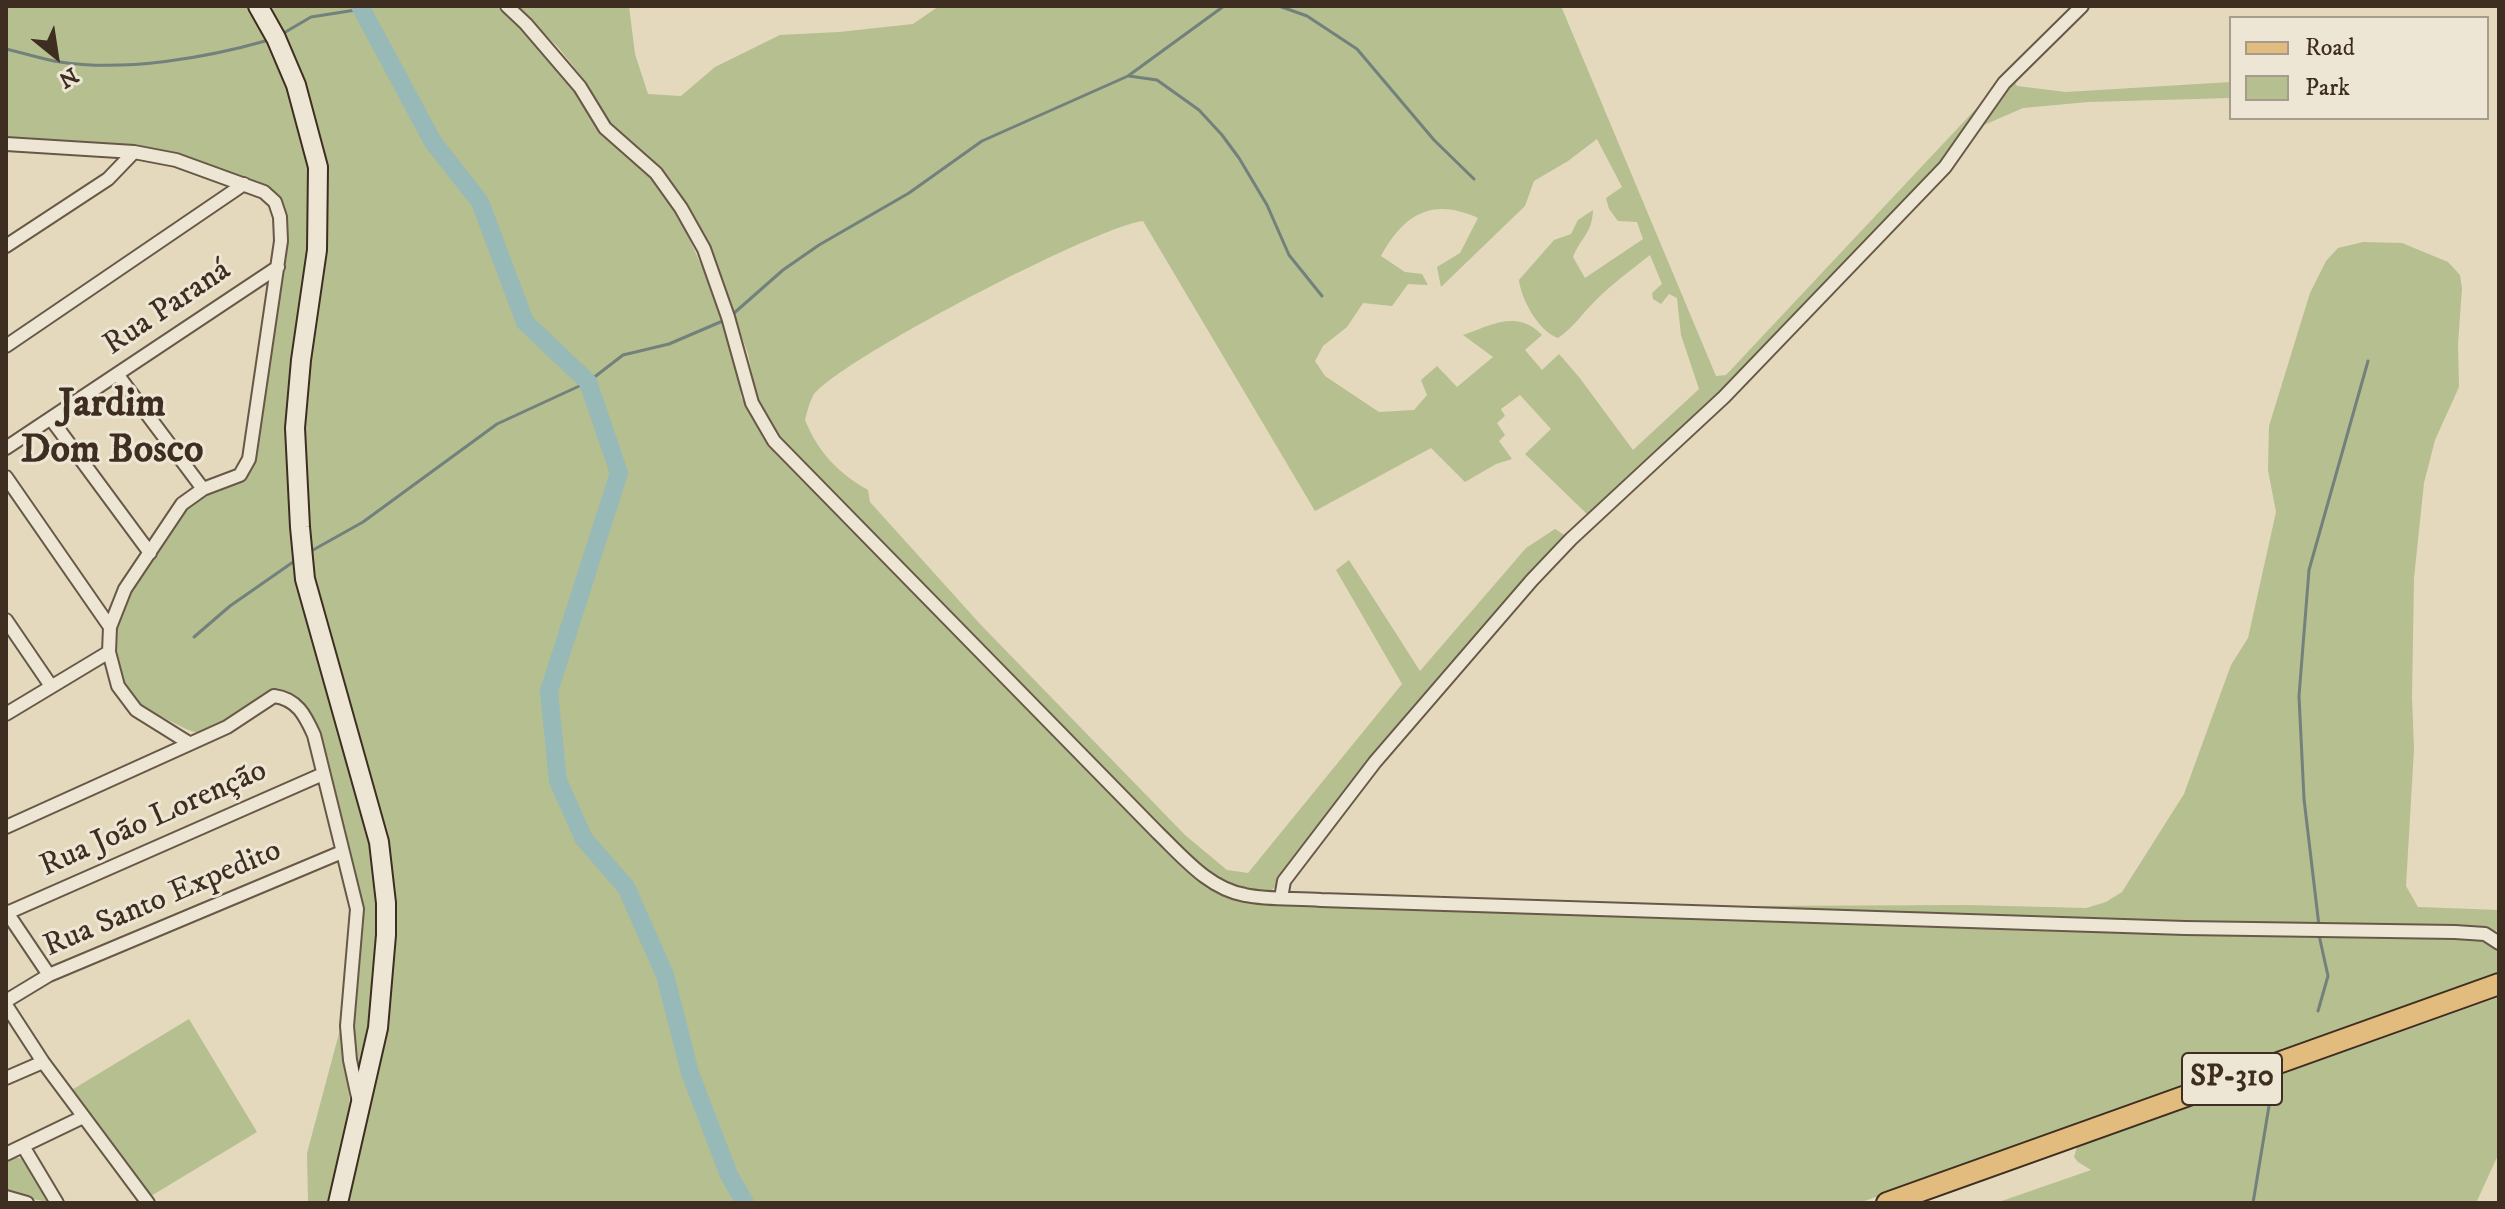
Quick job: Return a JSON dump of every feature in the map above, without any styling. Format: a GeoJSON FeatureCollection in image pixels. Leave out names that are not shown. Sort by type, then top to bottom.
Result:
{"type":"FeatureCollection","features":[{"type":"Feature","properties":{"kind":"main road"},"geometry":{"type":"LineString","coordinates":[[258,6],[296,85],[318,167],[317,250],[295,428],[305,579],[371,810],[383,873],[386,935],[378,1028],[338,1203]]}},
{"type":"Feature","properties":{"kind":"main road","name":"SP-310"},"geometry":{"type":"LineString","coordinates":[[1887,1203],[2499,984]]}},
{"type":"Feature","properties":{"kind":"street"},"geometry":{"type":"LineString","coordinates":[[507,6],[535,33],[580,87],[605,128],[656,173],[681,208],[709,263],[752,403],[774,441],[1189,863],[1216,884],[1244,895],[1281,898],[2169,928],[2455,932],[2485,934],[2499,943]]}},
{"type":"Feature","properties":{"kind":"street"},"geometry":{"type":"LineString","coordinates":[[1281,898],[1284,881],[1375,762],[1532,580],[1571,539],[1724,397],[1945,167],[2004,83],[2082,6]]}},
{"type":"Feature","properties":{"kind":"street"},"geometry":{"type":"LineString","coordinates":[[6,144],[134,152],[186,162],[264,192],[275,202],[280,217],[278,267],[249,459],[240,475],[203,489],[182,504],[125,589],[110,627],[109,652],[118,686],[136,710],[189,743]]}},
{"type":"Feature","properties":{"kind":"street"},"geometry":{"type":"LineString","coordinates":[[6,246],[108,179],[134,152]]}},
{"type":"Feature","properties":{"kind":"street"},"geometry":{"type":"LineString","coordinates":[[6,346],[244,184]]}},
{"type":"Feature","properties":{"kind":"street","name":"Rua Paraná"},"geometry":{"type":"LineString","coordinates":[[6,448],[278,267]]}},
{"type":"Feature","properties":{"kind":"street"},"geometry":{"type":"LineString","coordinates":[[117,374],[203,489]]}},
{"type":"Feature","properties":{"kind":"street"},"geometry":{"type":"LineString","coordinates":[[51,419],[150,553]]}},
{"type":"Feature","properties":{"kind":"street"},"geometry":{"type":"LineString","coordinates":[[6,477],[110,627]]}},
{"type":"Feature","properties":{"kind":"street"},"geometry":{"type":"LineString","coordinates":[[6,620],[51,686]]}},
{"type":"Feature","properties":{"kind":"street"},"geometry":{"type":"LineString","coordinates":[[6,714],[109,652]]}},
{"type":"Feature","properties":{"kind":"street"},"geometry":{"type":"LineString","coordinates":[[6,827],[227,727],[274,696],[292,701],[305,713],[314,735],[357,909],[347,1026],[359,1105]]}},
{"type":"Feature","properties":{"kind":"street","name":"Rua João Lorenção"},"geometry":{"type":"LineString","coordinates":[[6,912],[323,774]]}},
{"type":"Feature","properties":{"kind":"street","name":"Rua Santo Expedito"},"geometry":{"type":"LineString","coordinates":[[6,1003],[49,975],[342,852]]}},
{"type":"Feature","properties":{"kind":"street"},"geometry":{"type":"LineString","coordinates":[[6,912],[49,975]]}},
{"type":"Feature","properties":{"kind":"street"},"geometry":{"type":"LineString","coordinates":[[6,1003],[43,1062],[148,1203]]}},
{"type":"Feature","properties":{"kind":"street"},"geometry":{"type":"LineString","coordinates":[[6,1078],[43,1062]]}},
{"type":"Feature","properties":{"kind":"street"},"geometry":{"type":"LineString","coordinates":[[6,1154],[83,1117]]}},
{"type":"Feature","properties":{"kind":"street"},"geometry":{"type":"LineString","coordinates":[[23,1146],[57,1203]]}},
{"type":"Feature","properties":{"kind":"street"},"geometry":{"type":"LineString","coordinates":[[6,1197],[27,1203]]}},
{"type":"Feature","properties":{"kind":"green space"},"geometry":{"type":"Polygon","coordinates":[[[6,6],[248,6],[278,60],[305,135],[313,188],[291,477],[366,811],[381,901],[371,1024],[360,1077],[356,1076],[350,1027],[361,908],[319,732],[282,693],[214,729],[190,731],[135,700],[119,677],[114,657],[120,617],[139,579],[178,517],[192,502],[242,478],[254,464],[285,267],[284,218],[245,179],[201,162],[6,140],[6,6]]]}},
{"type":"Feature","properties":{"kind":"green space"},"geometry":{"type":"Polygon","coordinates":[[[267,6],[496,6],[548,56],[599,133],[653,179],[678,214],[723,313],[739,374],[741,397],[756,425],[773,447],[1187,868],[1214,890],[1233,898],[1425,910],[2186,933],[2454,936],[2484,941],[2499,950],[2499,975],[1859,1203],[346,1203],[376,1064],[385,830],[314,578],[313,550],[307,529],[304,440],[306,362],[327,251],[326,167],[267,6]]]}},
{"type":"Feature","properties":{"kind":"green space"},"geometry":{"type":"Polygon","coordinates":[[[514,6],[629,6],[635,54],[648,94],[681,96],[715,67],[780,35],[913,24],[939,6],[1561,6],[1716,376],[1726,375],[1987,97],[1940,164],[1721,395],[1589,516],[1525,454],[1551,429],[1520,395],[1501,409],[1505,416],[1497,423],[1505,435],[1499,441],[1512,459],[1496,464],[1465,482],[1431,448],[1315,511],[1143,221],[1077,245],[970,297],[868,354],[813,396],[805,420],[830,461],[868,490],[870,502],[981,625],[1185,835],[1227,870],[1248,873],[1402,684],[1336,570],[1349,560],[1420,671],[1526,548],[1555,529],[1566,536],[1271,891],[1230,883],[1195,861],[776,438],[757,399],[748,354],[710,246],[687,205],[659,169],[609,121],[586,82],[557,46],[514,6]],[[1597,139],[1534,181],[1525,206],[1441,287],[1437,267],[1460,253],[1478,218],[1447,209],[1421,213],[1399,229],[1381,256],[1405,272],[1422,274],[1428,285],[1408,284],[1392,306],[1363,303],[1347,327],[1323,346],[1315,361],[1325,376],[1379,412],[1414,410],[1427,395],[1421,380],[1437,366],[1457,387],[1493,357],[1463,335],[1504,322],[1523,323],[1542,335],[1525,350],[1542,370],[1559,354],[1633,450],[1699,389],[1681,335],[1677,298],[1669,294],[1661,304],[1653,299],[1652,293],[1662,284],[1650,255],[1608,289],[1558,338],[1544,329],[1532,314],[1519,280],[1554,240],[1571,234],[1578,220],[1593,210],[1588,230],[1573,257],[1585,278],[1643,239],[1637,222],[1618,221],[1609,209],[1606,198],[1622,187],[1597,139]]]}},
{"type":"Feature","properties":{"kind":"green space"},"geometry":{"type":"Polygon","coordinates":[[[2013,79],[2017,86],[2066,92],[2229,82],[2229,98],[2088,102],[2023,108],[1977,128],[2013,79]]]}},
{"type":"Feature","properties":{"kind":"green space"},"geometry":{"type":"Polygon","coordinates":[[[2363,242],[2402,243],[2448,262],[2460,275],[2459,387],[2435,440],[2424,483],[2414,578],[2414,749],[2406,886],[2418,907],[2499,910],[2499,931],[2456,926],[2363,923],[2308,927],[1741,906],[2086,908],[2106,902],[2122,892],[2184,794],[2231,665],[2248,638],[2276,512],[2268,470],[2269,426],[2310,293],[2326,261],[2338,248],[2363,242]]]}},
{"type":"Feature","properties":{"kind":"green space"},"geometry":{"type":"Polygon","coordinates":[[[2499,997],[2499,1153],[2476,1203],[1996,1203],[2091,1170],[2074,1157],[2077,1147],[2499,997]]]}},
{"type":"Feature","properties":{"kind":"green space"},"geometry":{"type":"Polygon","coordinates":[[[189,1019],[257,1132],[151,1196],[70,1091],[189,1019]]]}},
{"type":"Feature","properties":{"kind":"green space"},"geometry":{"type":"Polygon","coordinates":[[[341,1026],[352,1122],[335,1203],[308,1203],[307,1153],[341,1026]]]}},
{"type":"Feature","properties":{"kind":"green space"},"geometry":{"type":"Polygon","coordinates":[[[6,1158],[27,1160],[52,1203],[6,1193],[6,1158]]]}},
{"type":"Feature","properties":{"kind":"waterway"},"geometry":{"type":"LineString","coordinates":[[360,6],[433,142],[480,202],[525,322],[588,382],[619,473],[549,691],[558,781],[584,839],[626,887],[665,975],[690,1073],[729,1175],[745,1203]]}},
{"type":"Feature","properties":{"kind":"waterway"},"geometry":{"type":"LineString","coordinates":[[733,314],[783,270],[819,245],[909,193],[982,141],[1128,76],[1224,6]]}},
{"type":"Feature","properties":{"kind":"waterway"},"geometry":{"type":"LineString","coordinates":[[1279,6],[1307,16],[1357,49],[1434,140],[1474,179]]}},
{"type":"Feature","properties":{"kind":"waterway"},"geometry":{"type":"LineString","coordinates":[[282,34],[311,17],[362,9]]}},
{"type":"Feature","properties":{"kind":"waterway"},"geometry":{"type":"LineString","coordinates":[[6,49],[60,62],[111,65],[192,58],[269,40]]}},
{"type":"Feature","properties":{"kind":"waterway"},"geometry":{"type":"LineString","coordinates":[[1129,76],[1157,80],[1199,110],[1222,135],[1267,205],[1289,255],[1322,296]]}},
{"type":"Feature","properties":{"kind":"waterway"},"geometry":{"type":"LineString","coordinates":[[313,550],[363,522],[497,424],[588,382],[623,355],[669,344],[725,320]]}},
{"type":"Feature","properties":{"kind":"waterway"},"geometry":{"type":"LineString","coordinates":[[2319,926],[2304,799],[2299,696],[2309,570],[2368,361]]}},
{"type":"Feature","properties":{"kind":"waterway"},"geometry":{"type":"LineString","coordinates":[[194,637],[230,606],[296,560]]}},
{"type":"Feature","properties":{"kind":"waterway"},"geometry":{"type":"LineString","coordinates":[[2318,1011],[2328,976],[2319,935]]}},
{"type":"Feature","properties":{"kind":"waterway"},"geometry":{"type":"LineString","coordinates":[[2253,1203],[2269,1106]]}},
{"type":"Feature","properties":{"kind":"district","name":"Jardim Dom Bosco"},"geometry":{"type":"Point","coordinates":[112,430]}}]}
